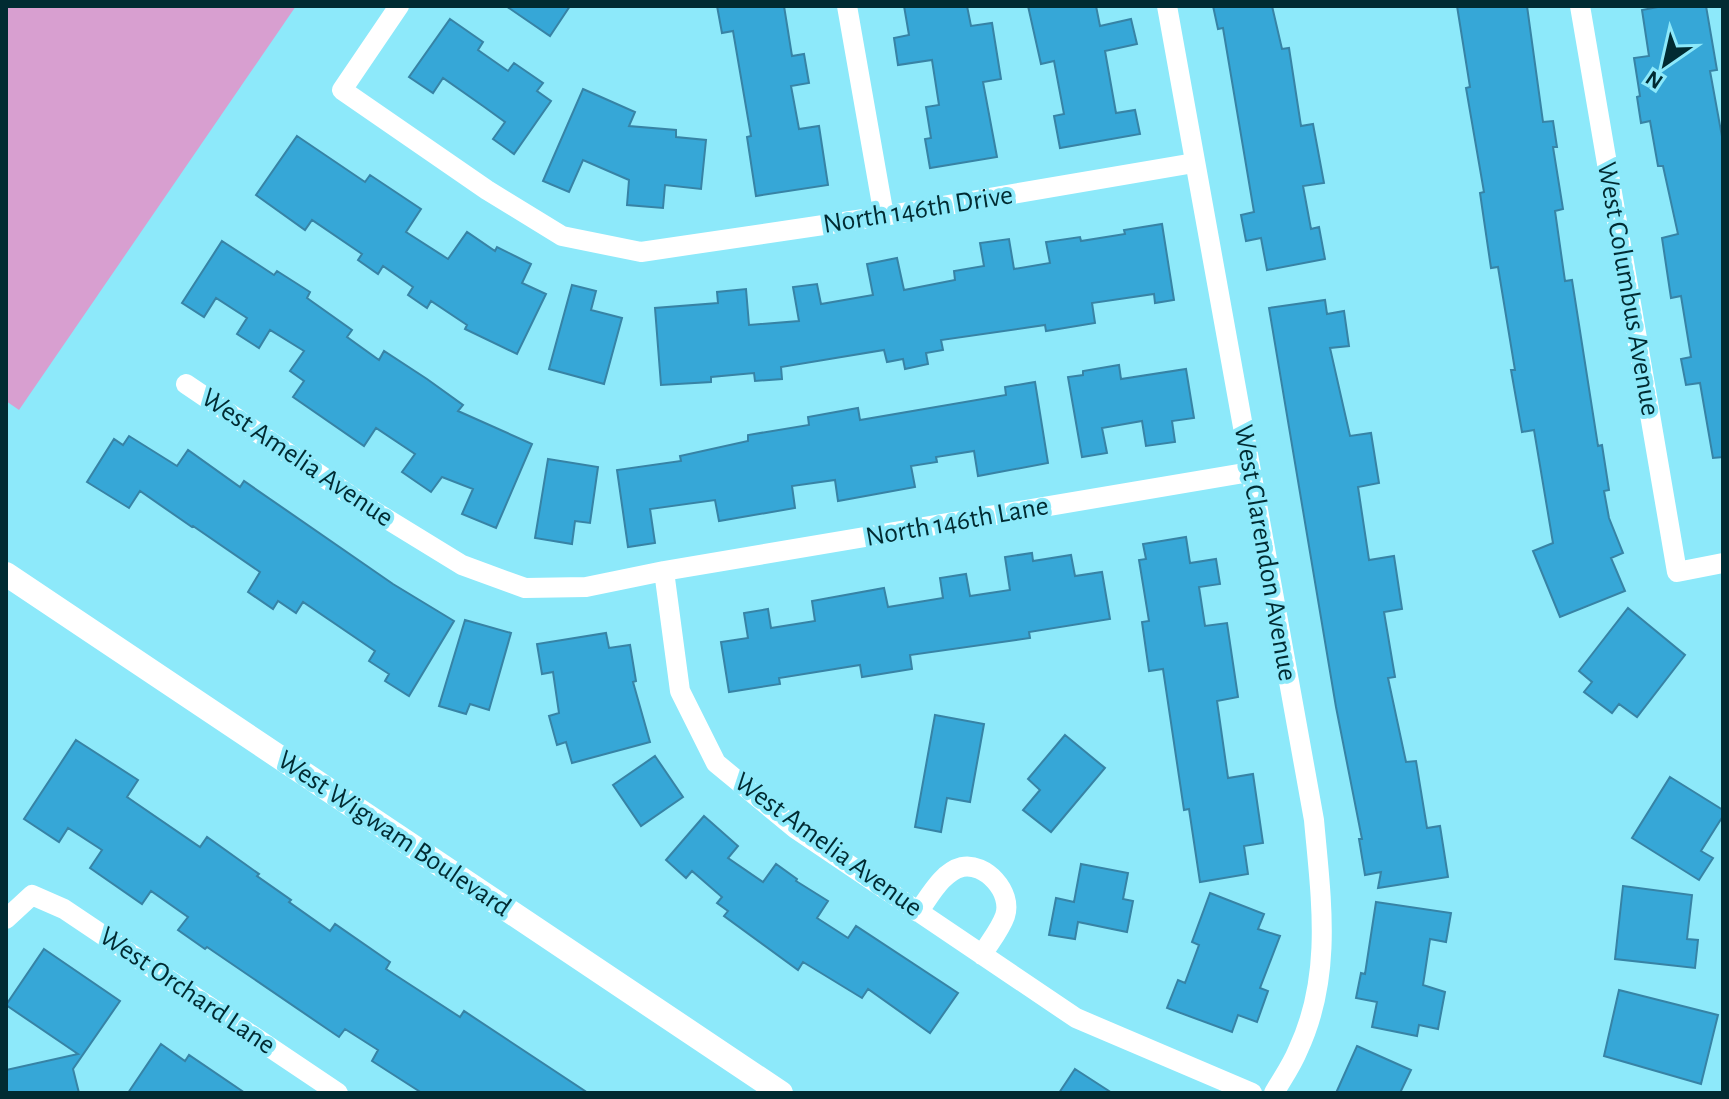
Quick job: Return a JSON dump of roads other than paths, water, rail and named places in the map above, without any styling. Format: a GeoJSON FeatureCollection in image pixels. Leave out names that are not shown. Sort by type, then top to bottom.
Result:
{"type":"FeatureCollection","features":[{"type":"Feature","properties":{"kind":"street","name":"North 146th Drive"},"geometry":{"type":"LineString","coordinates":[[399,6],[342,90],[487,190],[562,236],[641,252],[884,216],[1194,163]]}},
{"type":"Feature","properties":{"kind":"street"},"geometry":{"type":"LineString","coordinates":[[847,6],[884,216]]}},
{"type":"Feature","properties":{"kind":"street","name":"West Clarendon Avenue"},"geometry":{"type":"LineString","coordinates":[[1167,6],[1314,820],[1324,929],[1317,992],[1299,1050],[1274,1093]]}},
{"type":"Feature","properties":{"kind":"street","name":"West Columbus Avenue"},"geometry":{"type":"LineString","coordinates":[[1580,6],[1677,572],[1723,563]]}},
{"type":"Feature","properties":{"kind":"street","name":"West Amelia Avenue"},"geometry":{"type":"LineString","coordinates":[[186,384],[369,508],[462,565],[525,588],[586,587],[664,571],[680,691],[716,763],[796,829],[1076,1018],[1252,1093]]}},
{"type":"Feature","properties":{"kind":"street","name":"North 146th Lane"},"geometry":{"type":"LineString","coordinates":[[664,571],[1250,472]]}},
{"type":"Feature","properties":{"kind":"street","name":"West Wigwam Boulevard"},"geometry":{"type":"LineString","coordinates":[[6,574],[781,1093]]}},
{"type":"Feature","properties":{"kind":"street"},"geometry":{"type":"LineString","coordinates":[[918,912],[945,877],[960,868],[966,866],[992,876],[1006,894],[1006,915],[982,955]]}},
{"type":"Feature","properties":{"kind":"street","name":"West Orchard Lane"},"geometry":{"type":"LineString","coordinates":[[6,919],[32,895],[64,909],[338,1093]]}}]}
